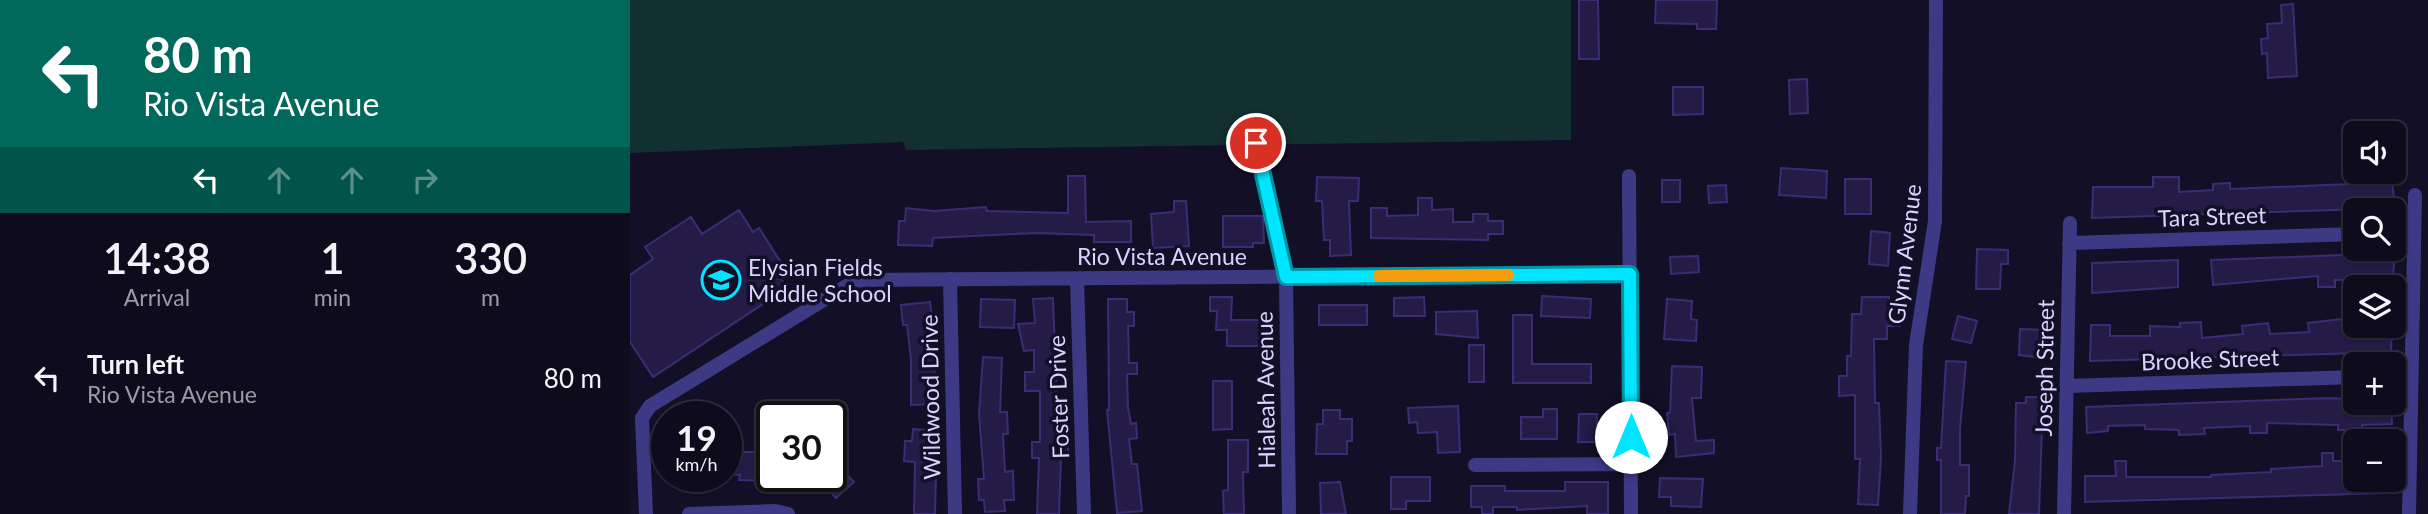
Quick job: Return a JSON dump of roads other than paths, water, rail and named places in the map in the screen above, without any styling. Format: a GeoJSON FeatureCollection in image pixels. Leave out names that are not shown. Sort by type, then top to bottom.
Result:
{"type":"FeatureCollection","features":[{"type":"Feature","properties":{"kind":"street","name":"Glynn Avenue"},"geometry":{"type":"LineString","coordinates":[[1910,514],[1916,345],[1935,221],[1936,0]]}},
{"type":"Feature","properties":{"kind":"street","name":"Hialeah Avenue"},"geometry":{"type":"LineString","coordinates":[[1256,143],[1286,277],[1289,514]]}},
{"type":"Feature","properties":{"kind":"street"},"geometry":{"type":"LineString","coordinates":[[1629,176],[1631,514]]}},
{"type":"Feature","properties":{"kind":"street"},"geometry":{"type":"LineString","coordinates":[[2409,514],[2415,195]]}},
{"type":"Feature","properties":{"kind":"street","name":"Joseph Street"},"geometry":{"type":"LineString","coordinates":[[2064,514],[2070,223]]}},
{"type":"Feature","properties":{"kind":"street"},"geometry":{"type":"LineString","coordinates":[[2406,233],[2414,233]]}},
{"type":"Feature","properties":{"kind":"street","name":"Tara Street"},"geometry":{"type":"LineString","coordinates":[[2069,243],[2343,234]]}},
{"type":"Feature","properties":{"kind":"street","name":"Rio Vista Avenue"},"geometry":{"type":"LineString","coordinates":[[646,514],[645,413],[655,402],[853,282],[1630,274]]}},
{"type":"Feature","properties":{"kind":"street","name":"Wildwood Drive"},"geometry":{"type":"LineString","coordinates":[[950,279],[955,514]]}},
{"type":"Feature","properties":{"kind":"street","name":"Foster Drive"},"geometry":{"type":"LineString","coordinates":[[1077,279],[1084,514]]}},
{"type":"Feature","properties":{"kind":"street"},"geometry":{"type":"LineString","coordinates":[[2406,376],[2411,376]]}},
{"type":"Feature","properties":{"kind":"street","name":"Brooke Street"},"geometry":{"type":"LineString","coordinates":[[2067,386],[2343,377]]}},
{"type":"Feature","properties":{"kind":"street"},"geometry":{"type":"LineString","coordinates":[[1475,465],[1631,464]]}},
{"type":"Feature","properties":{"kind":"street"},"geometry":{"type":"LineString","coordinates":[[689,514],[776,511],[788,514]]}},
{"type":"Feature","properties":{"kind":"place","name":"Elysian Fields Middle School"},"geometry":{"type":"Point","coordinates":[721,280]}}]}
